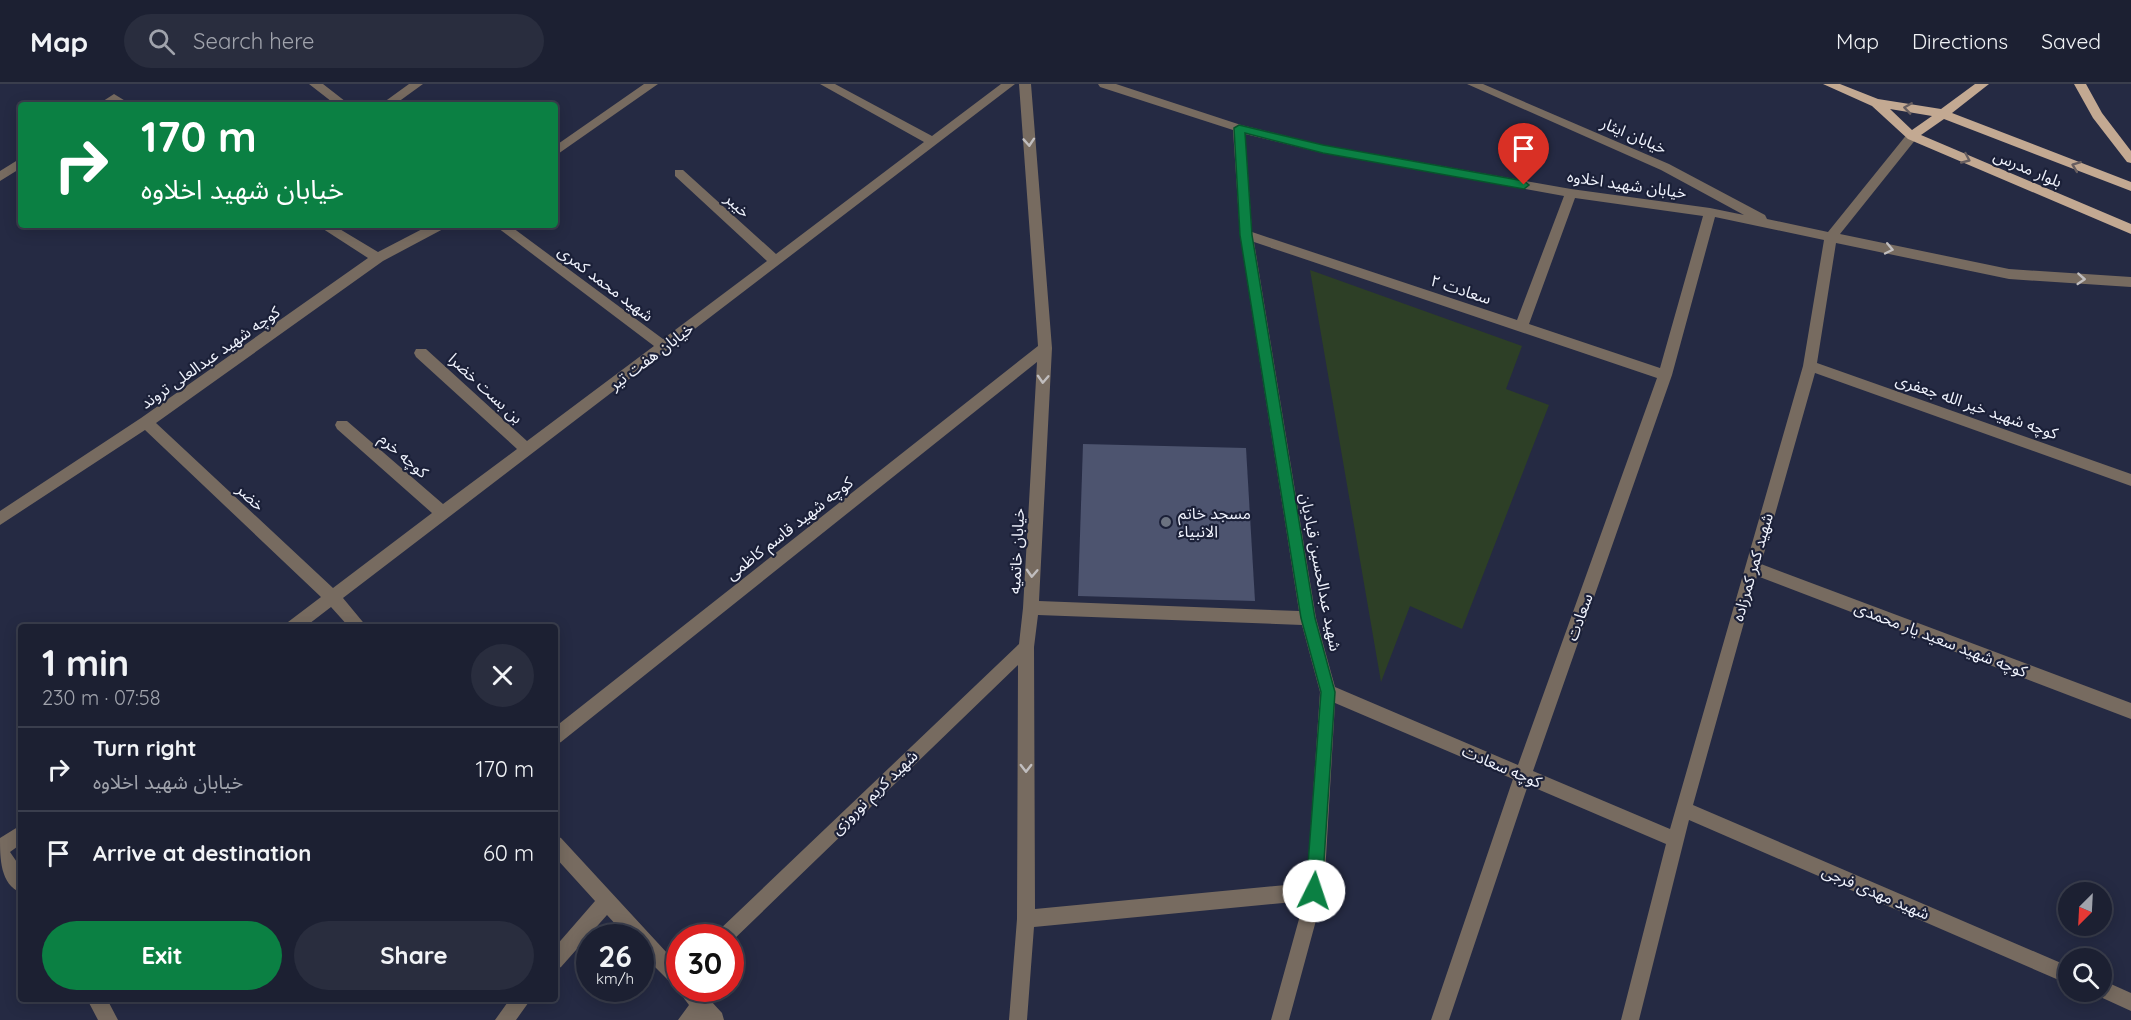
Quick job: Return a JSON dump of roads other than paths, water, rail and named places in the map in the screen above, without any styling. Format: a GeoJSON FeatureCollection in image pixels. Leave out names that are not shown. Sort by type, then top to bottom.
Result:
{"type":"FeatureCollection","features":[{"type":"Feature","properties":{"kind":"main road"},"geometry":{"type":"LineString","coordinates":[[1829,84],[1876,103]]}},
{"type":"Feature","properties":{"kind":"main road"},"geometry":{"type":"LineString","coordinates":[[1912,136],[1983,84]]}},
{"type":"Feature","properties":{"kind":"main road"},"geometry":{"type":"LineString","coordinates":[[2080,84],[2097,115],[2131,159]]}},
{"type":"Feature","properties":{"kind":"main road","name":"بلوار مدرس"},"geometry":{"type":"LineString","coordinates":[[1876,103],[1941,113],[2131,187]]}},
{"type":"Feature","properties":{"kind":"main road","name":"بلوار مدرس"},"geometry":{"type":"LineString","coordinates":[[1876,103],[1912,136],[2131,229]]}},
{"type":"Feature","properties":{"kind":"street"},"geometry":{"type":"LineString","coordinates":[[315,84],[340,102]]}},
{"type":"Feature","properties":{"kind":"street"},"geometry":{"type":"LineString","coordinates":[[391,102],[417,84]]}},
{"type":"Feature","properties":{"kind":"street"},"geometry":{"type":"LineString","coordinates":[[558,150],[652,84]]}},
{"type":"Feature","properties":{"kind":"street"},"geometry":{"type":"LineString","coordinates":[[826,84],[933,142]]}},
{"type":"Feature","properties":{"kind":"street","name":"خیابان هفت تیر"},"geometry":{"type":"LineString","coordinates":[[297,624],[1009,84]]}},
{"type":"Feature","properties":{"kind":"street","name":"خیابان خاتمیه"},"geometry":{"type":"LineString","coordinates":[[1018,1020],[1026,918],[1026,647],[1045,348],[1025,84]]}},
{"type":"Feature","properties":{"kind":"street","name":"خیابان شهید اخلاوه"},"geometry":{"type":"LineString","coordinates":[[1104,84],[1239,128],[1334,151],[1571,193],[1710,212],[2009,274],[2131,282]]}},
{"type":"Feature","properties":{"kind":"street","name":"خیابان ایثار"},"geometry":{"type":"LineString","coordinates":[[1473,84],[1665,167],[1777,226]]}},
{"type":"Feature","properties":{"kind":"street","name":"شهید عبدالحسین قبادیان"},"geometry":{"type":"LineString","coordinates":[[1239,128],[1246,235],[1308,618],[1328,692],[1314,891],[1280,1020]]}},
{"type":"Feature","properties":{"kind":"street","name":"شهید کمر کمرزاده"},"geometry":{"type":"LineString","coordinates":[[1630,1020],[1683,809],[1810,366],[1831,237],[1912,136]]}},
{"type":"Feature","properties":{"kind":"street"},"geometry":{"type":"LineString","coordinates":[[0,177],[11,165]]}},
{"type":"Feature","properties":{"kind":"street","name":"خیبر"},"geometry":{"type":"LineString","coordinates":[[679,173],[775,261]]}},
{"type":"Feature","properties":{"kind":"street"},"geometry":{"type":"LineString","coordinates":[[1521,327],[1571,193]]}},
{"type":"Feature","properties":{"kind":"street","name":"سعادت"},"geometry":{"type":"LineString","coordinates":[[1440,1020],[1523,775],[1665,375],[1710,212]]}},
{"type":"Feature","properties":{"kind":"street"},"geometry":{"type":"LineString","coordinates":[[328,228],[378,258]]}},
{"type":"Feature","properties":{"kind":"street","name":"کوچه شهید عبدالعلی تروند"},"geometry":{"type":"LineString","coordinates":[[0,519],[146,422],[378,258],[435,228]]}},
{"type":"Feature","properties":{"kind":"street","name":"شهید محمد کمری"},"geometry":{"type":"LineString","coordinates":[[504,228],[663,346]]}},
{"type":"Feature","properties":{"kind":"street","name":"سعادت ۲"},"geometry":{"type":"LineString","coordinates":[[1246,235],[1665,375]]}},
{"type":"Feature","properties":{"kind":"street","name":"کوچه شهید قاسم کاظمی"},"geometry":{"type":"LineString","coordinates":[[558,735],[1045,348]]}},
{"type":"Feature","properties":{"kind":"street","name":"بن بست خضرا"},"geometry":{"type":"LineString","coordinates":[[421,353],[527,450]]}},
{"type":"Feature","properties":{"kind":"street","name":"کوچه شهید خیر الله جعفری"},"geometry":{"type":"LineString","coordinates":[[1810,366],[2131,480]]}},
{"type":"Feature","properties":{"kind":"street","name":"خضر"},"geometry":{"type":"LineString","coordinates":[[146,422],[332,597],[356,624]]}},
{"type":"Feature","properties":{"kind":"street","name":"کوچه خرم"},"geometry":{"type":"LineString","coordinates":[[342,424],[443,513]]}},
{"type":"Feature","properties":{"kind":"street","name":"کوچه شهید سعید یار محمدی"},"geometry":{"type":"LineString","coordinates":[[1752,567],[2131,711]]}},
{"type":"Feature","properties":{"kind":"street"},"geometry":{"type":"LineString","coordinates":[[1030,608],[1308,618]]}},
{"type":"Feature","properties":{"kind":"street","name":"شهید کریم نوروزی"},"geometry":{"type":"LineString","coordinates":[[738,924],[1026,647]]}},
{"type":"Feature","properties":{"kind":"street","name":"کوچه سعادت"},"geometry":{"type":"LineString","coordinates":[[1328,692],[1676,840]]}},
{"type":"Feature","properties":{"kind":"street","name":"شهید مهدی فرجی"},"geometry":{"type":"LineString","coordinates":[[1683,809],[2058,971]]}},
{"type":"Feature","properties":{"kind":"street"},"geometry":{"type":"LineString","coordinates":[[18,835],[0,850],[18,879]]}},
{"type":"Feature","properties":{"kind":"street"},"geometry":{"type":"LineString","coordinates":[[558,847],[627,924]]}},
{"type":"Feature","properties":{"kind":"street"},"geometry":{"type":"LineString","coordinates":[[1026,918],[1314,891]]}},
{"type":"Feature","properties":{"kind":"street"},"geometry":{"type":"LineString","coordinates":[[558,957],[606,901]]}},
{"type":"Feature","properties":{"kind":"street"},"geometry":{"type":"LineString","coordinates":[[654,953],[666,966]]}},
{"type":"Feature","properties":{"kind":"street"},"geometry":{"type":"LineString","coordinates":[[2112,993],[2131,1002]]}},
{"type":"Feature","properties":{"kind":"street"},"geometry":{"type":"LineString","coordinates":[[98,1002],[109,1020]]}},
{"type":"Feature","properties":{"kind":"street"},"geometry":{"type":"LineString","coordinates":[[504,1020],[519,1002]]}},
{"type":"Feature","properties":{"kind":"street"},"geometry":{"type":"LineString","coordinates":[[698,1002],[715,1020]]}},
{"type":"Feature","properties":{"kind":"street"},"geometry":{"type":"LineString","coordinates":[[687,1020],[701,1005]]}},
{"type":"Feature","properties":{"kind":"place","name":"مسجد خاتم الانبیاء"},"geometry":{"type":"Point","coordinates":[1166,522]}}]}
